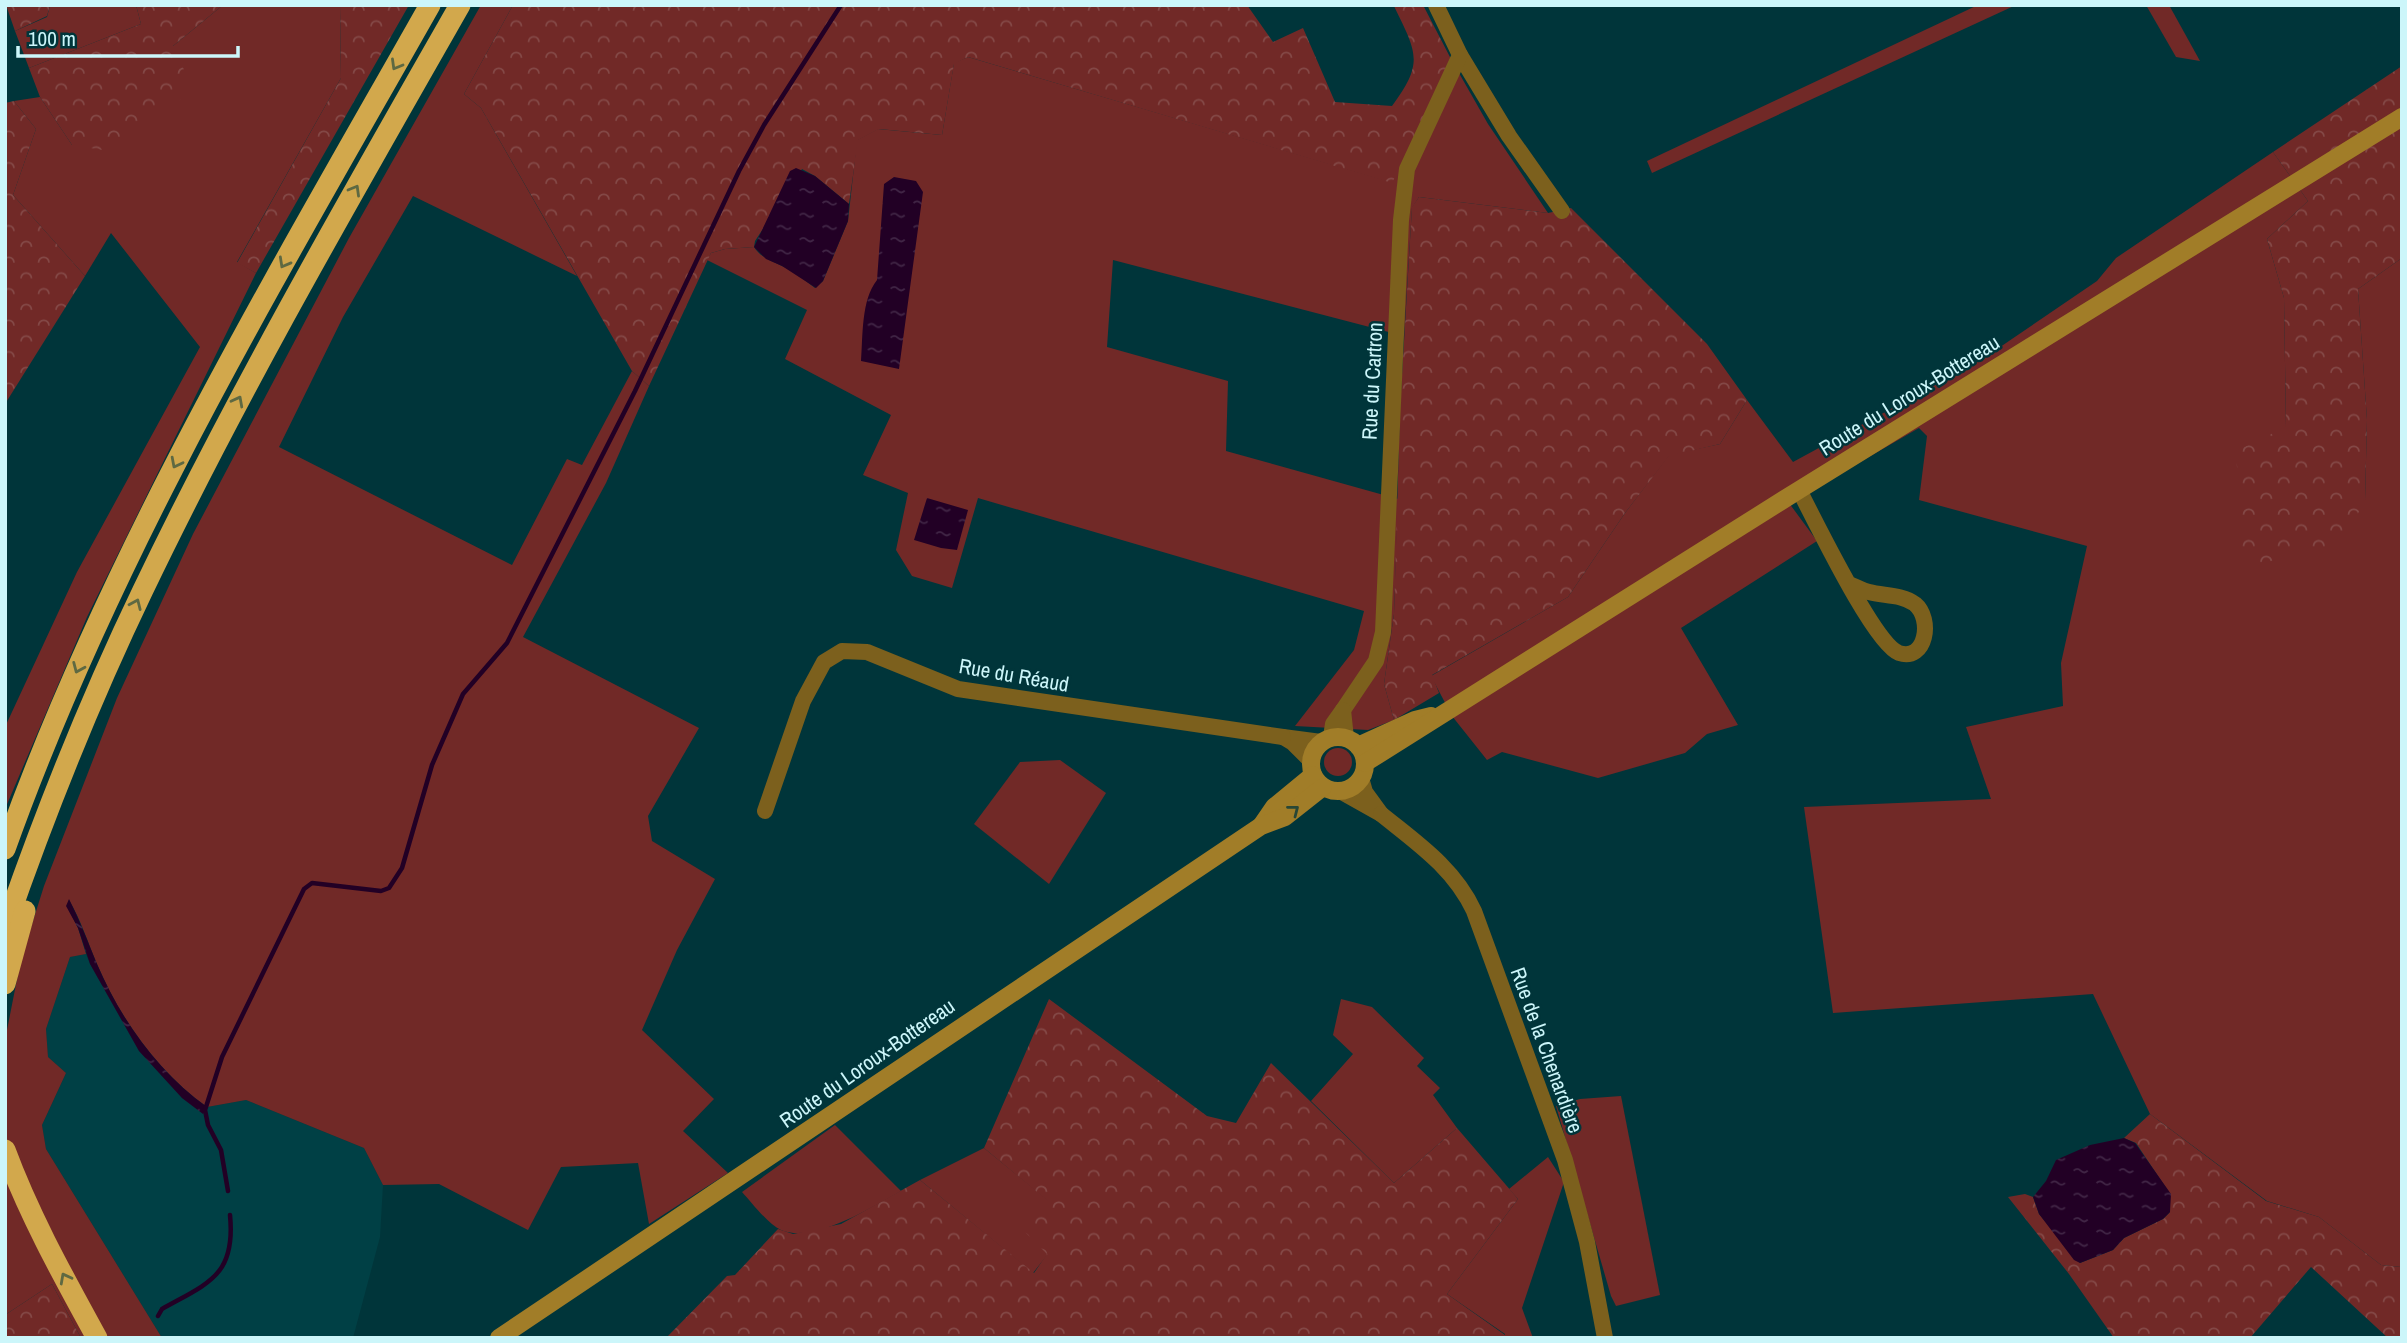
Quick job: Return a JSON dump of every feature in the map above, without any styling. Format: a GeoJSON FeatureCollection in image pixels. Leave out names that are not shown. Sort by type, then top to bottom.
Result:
{"type":"FeatureCollection","features":[{"type":"Feature","properties":{"kind":"highway"},"geometry":{"type":"LineString","coordinates":[[5,849],[85,653],[163,488],[245,333],[430,5]]}},
{"type":"Feature","properties":{"kind":"highway"},"geometry":{"type":"LineString","coordinates":[[5,928],[51,802],[142,593],[220,435],[460,5]]}},
{"type":"Feature","properties":{"kind":"highway"},"geometry":{"type":"LineString","coordinates":[[5,984],[19,930],[53,829],[51,802]]}},
{"type":"Feature","properties":{"kind":"highway"},"geometry":{"type":"LineString","coordinates":[[5,1150],[38,1228],[97,1338]]}},
{"type":"Feature","properties":{"kind":"main road","name":"Route du Loroux-Bottereau"},"geometry":{"type":"LineString","coordinates":[[499,1338],[1261,826],[1286,817],[1322,778],[1356,785],[1363,770],[1441,713],[2402,117]]}},
{"type":"Feature","properties":{"kind":"main road","name":"Route du Loroux-Bottereau"},"geometry":{"type":"LineString","coordinates":[[1339,741],[1441,713]]}},
{"type":"Feature","properties":{"kind":"main road"},"geometry":{"type":"LineString","coordinates":[[1322,778],[1339,741],[1363,770]]}},
{"type":"Feature","properties":{"kind":"street"},"geometry":{"type":"LineString","coordinates":[[1436,5],[1460,55],[1509,136],[1562,211]]}},
{"type":"Feature","properties":{"kind":"street","name":"Rue du Cartron"},"geometry":{"type":"LineString","coordinates":[[1339,741],[1343,710],[1376,662],[1383,632],[1399,246],[1405,180],[1411,158],[1460,55]]}},
{"type":"Feature","properties":{"kind":"street"},"geometry":{"type":"LineString","coordinates":[[1799,491],[1849,584],[1878,632],[1890,647],[1900,653],[1909,653],[1919,646],[1926,634],[1924,617],[1914,604],[1900,597],[1867,592],[1849,584]]}},
{"type":"Feature","properties":{"kind":"street","name":"Rue du Réaud"},"geometry":{"type":"LineString","coordinates":[[765,811],[803,701],[824,662],[842,651],[867,652],[958,689],[1283,737],[1339,741]]}},
{"type":"Feature","properties":{"kind":"street"},"geometry":{"type":"LineString","coordinates":[[1283,737],[1293,743],[1322,778]]}},
{"type":"Feature","properties":{"kind":"street","name":"Rue de la Chenardière"},"geometry":{"type":"LineString","coordinates":[[1363,770],[1365,792],[1381,814]]}},
{"type":"Feature","properties":{"kind":"street","name":"Rue de la Chenardière"},"geometry":{"type":"LineString","coordinates":[[1322,778],[1381,814],[1437,859],[1464,890],[1565,1160],[1587,1242],[1605,1338]]}},
{"type":"Feature","properties":{"kind":"shaded area"},"geometry":{"type":"Polygon","coordinates":[[[86,954],[139,1051],[182,1098],[203,1113],[207,1107],[246,1100],[364,1148],[383,1185],[380,1237],[353,1338],[162,1338],[46,1149],[42,1125],[66,1073],[48,1057],[46,1029],[70,957],[86,954]]]}},
{"type":"Feature","properties":{"kind":"green space"},"geometry":{"type":"Polygon","coordinates":[[[6,5],[50,5],[47,16],[15,31],[6,5]]]}},
{"type":"Feature","properties":{"kind":"green space"},"geometry":{"type":"Polygon","coordinates":[[[50,5],[136,5],[141,24],[29,68],[15,31],[47,17],[50,5]]]}},
{"type":"Feature","properties":{"kind":"green space"},"geometry":{"type":"Polygon","coordinates":[[[136,5],[223,5],[173,46],[193,89],[115,152],[72,145],[40,97],[29,68],[141,24],[136,5]]]}},
{"type":"Feature","properties":{"kind":"green space"},"geometry":{"type":"Polygon","coordinates":[[[223,5],[340,5],[341,78],[237,262],[256,273],[87,617],[5,809],[5,727],[77,572],[200,347],[111,233],[85,276],[13,195],[36,129],[14,101],[40,97],[72,145],[173,46],[223,5]]]}},
{"type":"Feature","properties":{"kind":"green space"},"geometry":{"type":"Polygon","coordinates":[[[340,5],[409,5],[256,273],[237,263],[341,78],[340,5]]]}},
{"type":"Feature","properties":{"kind":"green space"},"geometry":{"type":"Polygon","coordinates":[[[481,5],[513,5],[464,94],[481,108],[577,276],[413,196],[343,317],[279,447],[512,565],[567,459],[582,465],[632,371],[649,386],[606,483],[523,637],[699,728],[648,816],[652,841],[715,879],[677,950],[642,1030],[714,1099],[683,1131],[728,1173],[649,1224],[638,1163],[561,1167],[528,1230],[439,1184],[383,1185],[364,1148],[246,1100],[207,1107],[189,1093],[157,1061],[129,1025],[107,985],[69,900],[67,906],[78,928],[86,954],[70,957],[46,1029],[48,1057],[66,1073],[42,1125],[46,1149],[162,1338],[81,1338],[52,1284],[5,1315],[7,1030],[21,959],[44,886],[117,698],[193,534],[349,238],[481,5]]]}},
{"type":"Feature","properties":{"kind":"green space"},"geometry":{"type":"Polygon","coordinates":[[[513,5],[1247,5],[1273,42],[1303,28],[1335,102],[1392,106],[1409,78],[1414,57],[1408,35],[1394,6],[1423,5],[1451,59],[1392,183],[968,57],[954,64],[942,135],[879,129],[858,140],[849,204],[815,176],[802,169],[755,241],[754,247],[711,253],[649,386],[632,371],[481,108],[464,94],[513,5]]]}},
{"type":"Feature","properties":{"kind":"green space"},"geometry":{"type":"Polygon","coordinates":[[[1978,5],[2016,5],[1652,173],[1647,161],[1978,5]]]}},
{"type":"Feature","properties":{"kind":"green space"},"geometry":{"type":"Polygon","coordinates":[[[2146,5],[2169,5],[2200,61],[2176,57],[2146,5]]]}},
{"type":"Feature","properties":{"kind":"green space"},"geometry":{"type":"Polygon","coordinates":[[[968,57],[1391,182],[1451,59],[1488,124],[1548,213],[1419,197],[1412,208],[1404,336],[1113,260],[1107,347],[1228,381],[1226,451],[1398,499],[1394,614],[1384,684],[1394,720],[1368,730],[1295,726],[1354,650],[1364,611],[978,498],[952,588],[912,576],[896,550],[908,493],[863,475],[891,415],[785,359],[807,310],[707,260],[711,253],[725,249],[754,247],[763,257],[790,270],[815,288],[823,281],[848,221],[857,140],[878,129],[942,135],[954,63],[968,57]]]}},
{"type":"Feature","properties":{"kind":"green space"},"geometry":{"type":"Polygon","coordinates":[[[2402,66],[2402,258],[2358,289],[2367,420],[2365,500],[2341,546],[2243,567],[2236,451],[2286,427],[2284,298],[2267,239],[2308,201],[2273,152],[2402,66]]]}},
{"type":"Feature","properties":{"kind":"green space"},"geometry":{"type":"Polygon","coordinates":[[[14,101],[36,129],[13,195],[85,276],[5,404],[5,103],[14,101]]]}},
{"type":"Feature","properties":{"kind":"green space"},"geometry":{"type":"Polygon","coordinates":[[[2273,152],[2308,201],[2267,239],[2284,298],[2286,427],[2365,500],[2367,420],[2358,289],[2402,258],[2402,1267],[2381,1265],[2319,1217],[2267,1201],[2150,1114],[2093,994],[1833,1013],[1804,807],[1991,799],[1966,727],[2063,706],[2061,663],[2087,546],[1919,500],[1927,436],[1919,428],[1789,503],[1817,541],[1681,628],[1738,725],[1707,734],[1685,753],[1598,778],[1502,752],[1487,760],[1452,716],[1431,676],[1568,597],[1625,513],[1669,455],[1720,444],[1747,400],[1793,462],[1981,360],[2097,281],[2116,258],[2273,152]]]}},
{"type":"Feature","properties":{"kind":"green space"},"geometry":{"type":"Polygon","coordinates":[[[1419,197],[1548,213],[1571,208],[1707,344],[1747,400],[1720,444],[1669,456],[1625,513],[1568,597],[1432,675],[1439,693],[1394,720],[1384,684],[1394,614],[1400,409],[1412,207],[1419,197]]]}},
{"type":"Feature","properties":{"kind":"green space"},"geometry":{"type":"Polygon","coordinates":[[[1338,748],[1348,752],[1352,762],[1348,772],[1338,776],[1328,772],[1324,762],[1328,752],[1338,748]]]}},
{"type":"Feature","properties":{"kind":"green space"},"geometry":{"type":"Polygon","coordinates":[[[1060,760],[1106,793],[1049,884],[974,824],[1020,762],[1060,760]]]}},
{"type":"Feature","properties":{"kind":"green space"},"geometry":{"type":"Polygon","coordinates":[[[1049,999],[1207,1116],[1236,1123],[1271,1063],[1394,1183],[1457,1128],[1518,1199],[1447,1294],[1505,1335],[1505,1338],[666,1338],[727,1276],[735,1275],[778,1229],[793,1234],[841,1224],[920,1180],[1034,1273],[1047,1254],[1024,1231],[1048,1201],[984,1148],[1049,999]]]}},
{"type":"Feature","properties":{"kind":"green space"},"geometry":{"type":"Polygon","coordinates":[[[1341,999],[1372,1007],[1424,1058],[1417,1066],[1440,1088],[1433,1095],[1457,1128],[1394,1183],[1311,1101],[1353,1054],[1333,1035],[1341,999]]]}},
{"type":"Feature","properties":{"kind":"green space"},"geometry":{"type":"Polygon","coordinates":[[[1621,1096],[1660,1295],[1616,1306],[1556,1106],[1580,1099],[1621,1096]]]}},
{"type":"Feature","properties":{"kind":"green space"},"geometry":{"type":"Polygon","coordinates":[[[2150,1114],[2266,1201],[2319,1217],[2381,1265],[2402,1267],[2402,1338],[2388,1338],[2311,1267],[2250,1338],[2114,1338],[2069,1274],[2008,1197],[2025,1194],[2033,1197],[2039,1214],[2080,1263],[2113,1250],[2124,1238],[2163,1219],[2170,1212],[2170,1194],[2136,1143],[2124,1138],[2150,1114]]]}},
{"type":"Feature","properties":{"kind":"green space"},"geometry":{"type":"Polygon","coordinates":[[[835,1125],[901,1191],[826,1228],[794,1233],[781,1230],[742,1192],[835,1125]]]}},
{"type":"Feature","properties":{"kind":"green space"},"geometry":{"type":"Polygon","coordinates":[[[984,1148],[1049,1201],[1048,1254],[1033,1273],[920,1180],[984,1148]]]}},
{"type":"Feature","properties":{"kind":"green space"},"geometry":{"type":"Polygon","coordinates":[[[1548,1157],[1564,1182],[1522,1308],[1533,1338],[1505,1338],[1505,1334],[1447,1294],[1518,1199],[1509,1189],[1548,1157]]]}},
{"type":"Feature","properties":{"kind":"green space"},"geometry":{"type":"Polygon","coordinates":[[[52,1284],[81,1338],[5,1338],[5,1315],[52,1284]]]}},
{"type":"Feature","properties":{"kind":"water"},"geometry":{"type":"Polygon","coordinates":[[[796,168],[815,176],[849,204],[848,221],[823,281],[816,288],[766,259],[754,247],[790,171],[796,168]]]}},
{"type":"Feature","properties":{"kind":"water"},"geometry":{"type":"Polygon","coordinates":[[[894,177],[916,181],[923,192],[899,369],[861,361],[865,308],[877,280],[884,184],[894,177]]]}},
{"type":"Feature","properties":{"kind":"water"},"geometry":{"type":"Polygon","coordinates":[[[927,498],[968,510],[957,550],[914,540],[927,498]]]}},
{"type":"Feature","properties":{"kind":"water"},"geometry":{"type":"Polygon","coordinates":[[[69,899],[107,985],[129,1025],[173,1078],[207,1107],[203,1114],[182,1098],[139,1051],[90,964],[78,928],[66,906],[69,899]]]}},
{"type":"Feature","properties":{"kind":"water"},"geometry":{"type":"Polygon","coordinates":[[[2124,1138],[2135,1143],[2171,1194],[2170,1212],[2163,1219],[2124,1238],[2113,1250],[2080,1263],[2074,1260],[2039,1214],[2033,1197],[2046,1181],[2056,1160],[2090,1145],[2124,1138]]]}},
{"type":"Feature","properties":{"kind":"waterway"},"geometry":{"type":"LineString","coordinates":[[228,1191],[221,1150],[208,1125],[205,1110],[222,1057],[304,889],[312,883],[381,891],[389,888],[402,868],[432,765],[463,694],[507,643],[635,391],[739,171],[764,125],[841,5]]}},
{"type":"Feature","properties":{"kind":"waterway"},"geometry":{"type":"LineString","coordinates":[[158,1316],[162,1309],[193,1292],[216,1275],[228,1252],[230,1215]]}}]}
